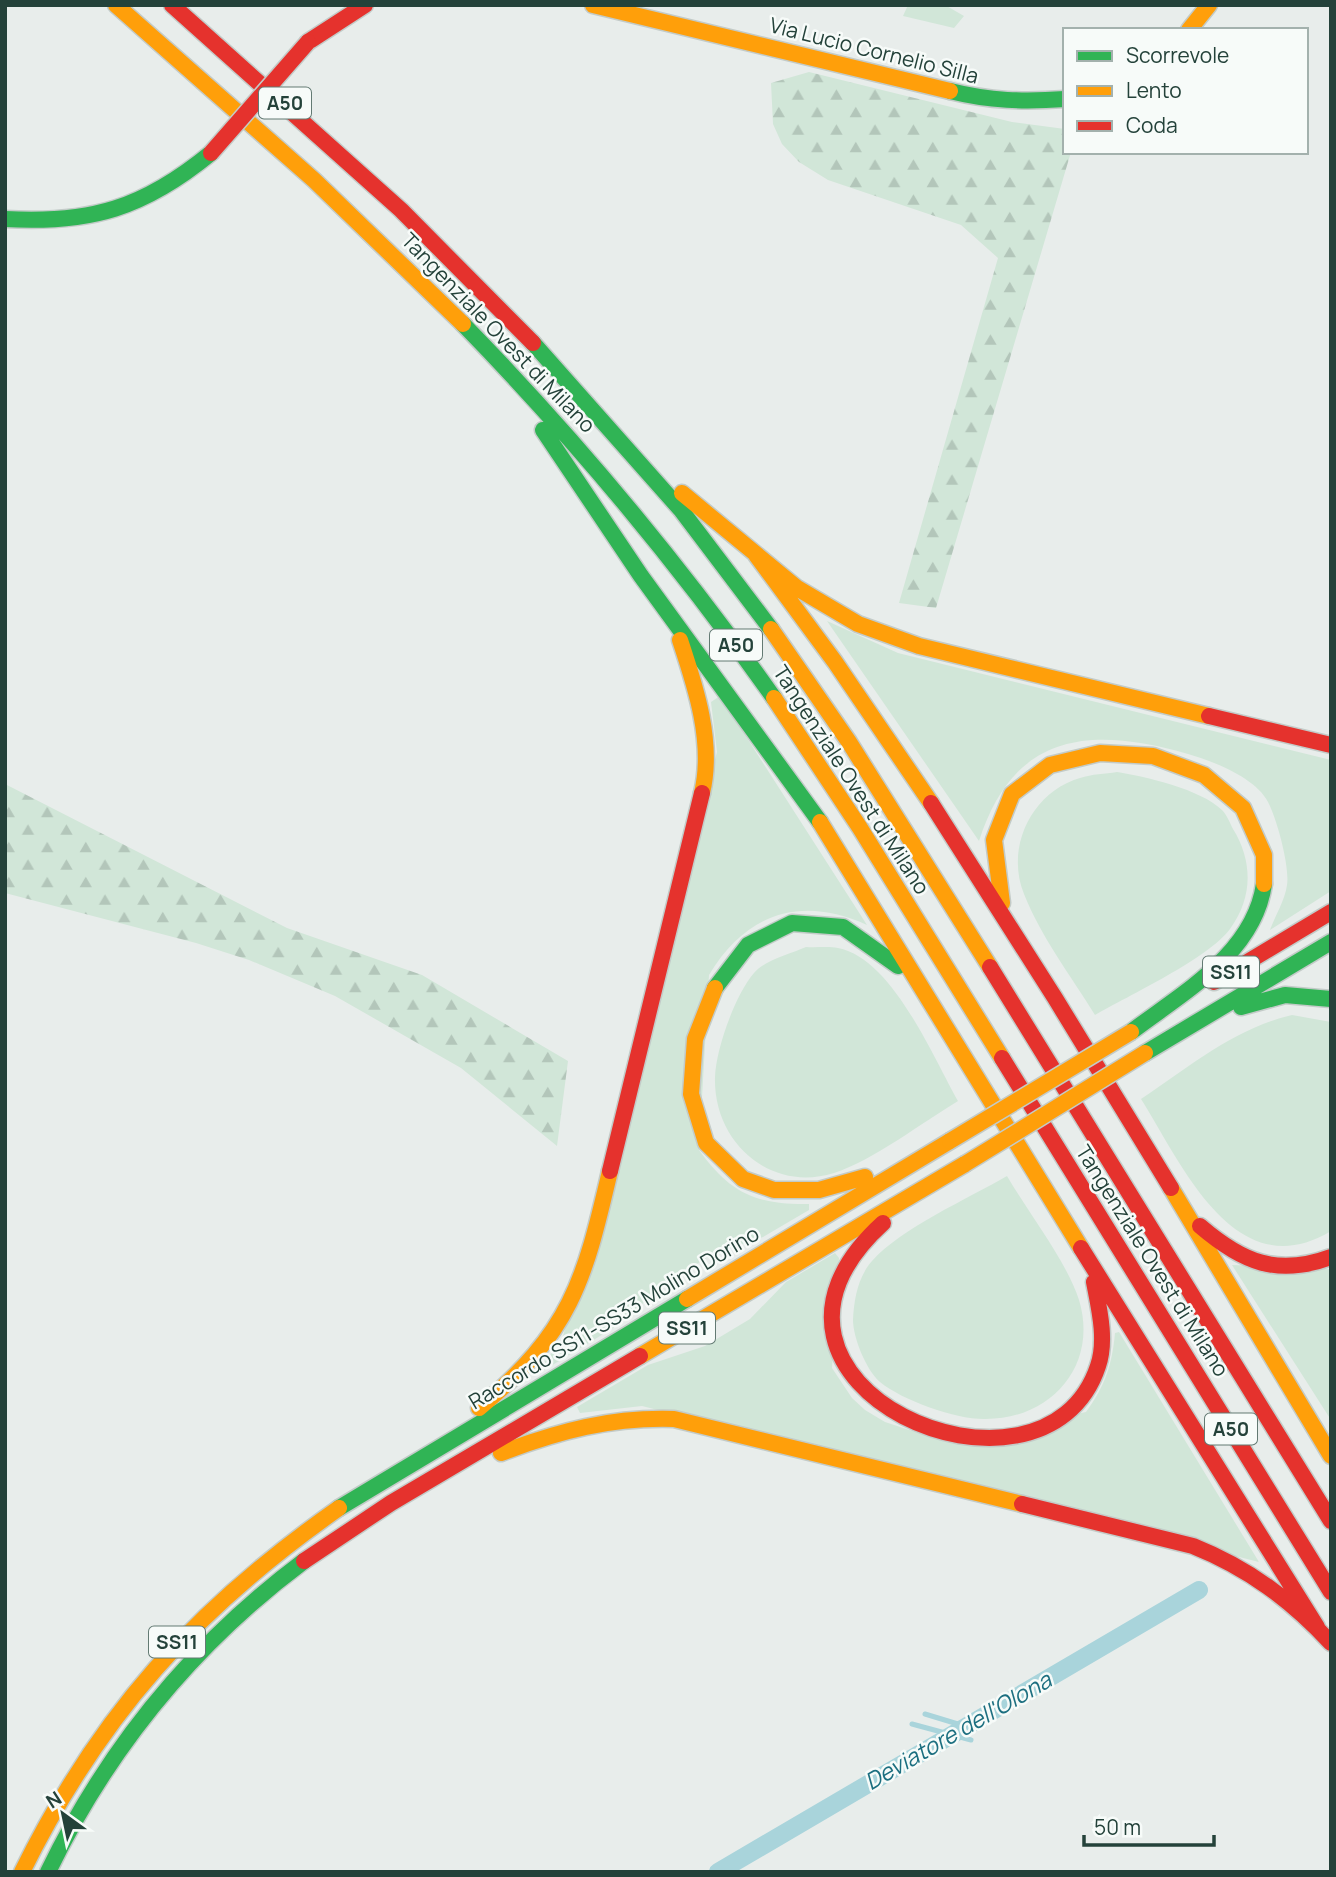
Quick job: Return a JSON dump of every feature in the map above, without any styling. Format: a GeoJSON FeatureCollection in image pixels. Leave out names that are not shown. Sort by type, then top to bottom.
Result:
{"type":"FeatureCollection","features":[{"type":"Feature","properties":{"kind":"main road","name":"Tangenziale Ovest di Milano"},"geometry":{"type":"LineString","coordinates":[[116,5],[359,220],[495,359],[621,497],[710,608],[794,725],[1331,1592]]}},
{"type":"Feature","properties":{"kind":"main road","name":"Tangenziale Ovest di Milano"},"geometry":{"type":"LineString","coordinates":[[172,5],[261,81],[396,204],[494,302],[634,454],[745,591],[890,806],[1331,1521]]}},
{"type":"Feature","properties":{"kind":"main road"},"geometry":{"type":"LineString","coordinates":[[5,219],[73,221],[111,214],[148,200],[181,180],[211,153],[308,42],[365,5]]}},
{"type":"Feature","properties":{"kind":"main road","name":"Via Lucio Cornelio Silla"},"geometry":{"type":"LineString","coordinates":[[593,5],[985,100],[1017,103],[1063,99]]}},
{"type":"Feature","properties":{"kind":"main road"},"geometry":{"type":"LineString","coordinates":[[1191,28],[1209,5]]}},
{"type":"Feature","properties":{"kind":"main road"},"geometry":{"type":"LineString","coordinates":[[495,359],[674,622],[713,669],[807,803],[895,944],[916,984],[1317,1627]]}},
{"type":"Feature","properties":{"kind":"main road"},"geometry":{"type":"LineString","coordinates":[[634,454],[756,555],[821,604],[876,632],[919,646],[1331,745]]}},
{"type":"Feature","properties":{"kind":"main road"},"geometry":{"type":"LineString","coordinates":[[756,555],[812,628],[1010,925],[1331,1456]]}},
{"type":"Feature","properties":{"kind":"main road"},"geometry":{"type":"LineString","coordinates":[[398,1473],[525,1370],[550,1342],[583,1282],[705,779],[707,749],[702,713],[674,622]]}},
{"type":"Feature","properties":{"kind":"main road"},"geometry":{"type":"LineString","coordinates":[[1010,925],[996,886],[994,834],[1002,810],[1017,789],[1039,770],[1062,758],[1092,752],[1147,755],[1195,771],[1229,793],[1255,827],[1265,863],[1265,885],[1252,925],[1236,946],[1131,1032]]}},
{"type":"Feature","properties":{"kind":"main road","name":"Raccordo SS11-SS33 Molino Dorino"},"geometry":{"type":"LineString","coordinates":[[22,1872],[44,1824],[83,1758],[138,1684],[188,1629],[235,1585],[291,1541],[398,1473],[1331,912]]}},
{"type":"Feature","properties":{"kind":"main road"},"geometry":{"type":"LineString","coordinates":[[916,984],[876,945],[834,923],[813,920],[789,922],[765,932],[728,963],[711,990],[703,1012],[694,1058],[693,1087],[697,1117],[704,1138],[717,1159],[746,1180],[778,1193],[829,1191],[950,1141]]}},
{"type":"Feature","properties":{"kind":"main road","name":"SS11"},"geometry":{"type":"LineString","coordinates":[[48,1872],[80,1808],[134,1728],[201,1651],[280,1580],[410,1493],[965,1164],[1331,942]]}},
{"type":"Feature","properties":{"kind":"main road"},"geometry":{"type":"LineString","coordinates":[[1145,1053],[1266,998],[1292,993],[1331,999]]}},
{"type":"Feature","properties":{"kind":"main road"},"geometry":{"type":"LineString","coordinates":[[965,1164],[869,1235],[850,1254],[838,1276],[831,1301],[831,1329],[838,1359],[852,1382],[872,1400],[925,1429],[978,1438],[1007,1438],[1034,1433],[1054,1423],[1087,1391],[1098,1368],[1102,1343],[1100,1310],[1090,1264]]}},
{"type":"Feature","properties":{"kind":"main road"},"geometry":{"type":"LineString","coordinates":[[1180,1208],[1215,1241],[1258,1264],[1282,1268],[1302,1267],[1331,1257]]}},
{"type":"Feature","properties":{"kind":"main road"},"geometry":{"type":"LineString","coordinates":[[410,1493],[496,1454],[594,1420],[631,1417],[674,1419],[1193,1546],[1228,1558],[1260,1579],[1317,1627],[1331,1643]]}},
{"type":"Feature","properties":{"kind":"green space"},"geometry":{"type":"Polygon","coordinates":[[[908,5],[945,5],[964,16],[954,28],[903,16],[908,5]]]}},
{"type":"Feature","properties":{"kind":"green space"},"geometry":{"type":"Polygon","coordinates":[[[809,72],[1012,122],[1063,129],[1063,154],[1070,154],[936,608],[899,603],[998,258],[961,225],[828,180],[799,162],[782,144],[773,124],[771,83],[809,72]]]}},
{"type":"Feature","properties":{"kind":"green space"},"geometry":{"type":"Polygon","coordinates":[[[827,621],[898,653],[1331,760],[1331,891],[1270,930],[1284,896],[1287,877],[1279,831],[1272,810],[1262,793],[1244,778],[1209,761],[1152,745],[1119,740],[1088,740],[1060,746],[1035,758],[1013,777],[994,805],[979,841],[827,621]]]}},
{"type":"Feature","properties":{"kind":"green space"},"geometry":{"type":"Polygon","coordinates":[[[720,696],[867,925],[820,911],[798,911],[777,916],[758,924],[740,937],[709,975],[699,1150],[722,1177],[746,1194],[774,1202],[809,1204],[809,1210],[763,1237],[713,1254],[660,1287],[623,1322],[541,1372],[539,1369],[562,1340],[717,752],[711,702],[720,696]]]}},
{"type":"Feature","properties":{"kind":"green space"},"geometry":{"type":"Polygon","coordinates":[[[1117,772],[1187,790],[1222,810],[1240,841],[1248,879],[1238,917],[1220,940],[1187,964],[1095,1015],[1031,910],[1019,876],[1018,858],[1027,824],[1048,795],[1080,778],[1117,772]]]}},
{"type":"Feature","properties":{"kind":"green space"},"geometry":{"type":"Polygon","coordinates":[[[5,784],[287,928],[422,975],[568,1061],[557,1146],[461,1068],[335,996],[249,960],[196,943],[5,893],[5,784]]]}},
{"type":"Feature","properties":{"kind":"green space"},"geometry":{"type":"Polygon","coordinates":[[[806,947],[838,948],[858,956],[876,970],[909,1012],[958,1101],[864,1160],[834,1173],[810,1177],[788,1176],[768,1169],[750,1157],[735,1141],[724,1122],[717,1101],[715,1077],[728,1023],[740,995],[754,973],[765,964],[806,947]]]}},
{"type":"Feature","properties":{"kind":"green space"},"geometry":{"type":"Polygon","coordinates":[[[1292,1015],[1331,1022],[1331,1231],[1297,1245],[1267,1244],[1240,1232],[1215,1211],[1174,1155],[1141,1099],[1232,1039],[1271,1021],[1292,1015]]]}},
{"type":"Feature","properties":{"kind":"green space"},"geometry":{"type":"Polygon","coordinates":[[[1007,1176],[1073,1285],[1083,1324],[1082,1347],[1075,1367],[1064,1385],[1030,1410],[1008,1417],[984,1419],[958,1416],[915,1402],[890,1389],[875,1377],[858,1344],[853,1320],[854,1304],[863,1274],[884,1249],[917,1226],[1007,1176]]]}},
{"type":"Feature","properties":{"kind":"green space"},"geometry":{"type":"Polygon","coordinates":[[[835,1253],[839,1258],[832,1368],[852,1398],[865,1410],[885,1422],[946,1442],[1086,1412],[1103,1384],[1110,1365],[1115,1333],[1119,1332],[1259,1562],[642,1406],[580,1413],[577,1407],[648,1365],[705,1346],[750,1319],[786,1282],[835,1253]]]}},
{"type":"Feature","properties":{"kind":"green space"},"geometry":{"type":"Polygon","coordinates":[[[1232,1265],[1331,1269],[1331,1420],[1232,1265]]]}},
{"type":"Feature","properties":{"kind":"waterway","name":"Deviatore dell'Olona"},"geometry":{"type":"LineString","coordinates":[[718,1872],[1199,1590]]}},
{"type":"Feature","properties":{"kind":"waterway"},"geometry":{"type":"LineString","coordinates":[[925,1714],[971,1728]]}},
{"type":"Feature","properties":{"kind":"waterway"},"geometry":{"type":"LineString","coordinates":[[912,1724],[971,1740]]}},
{"type":"Feature","properties":{"kind":"traffic: fast"},"geometry":{"type":"LineString","coordinates":[[950,91],[1007,100],[1063,99]]}},
{"type":"Feature","properties":{"kind":"traffic: fast"},"geometry":{"type":"LineString","coordinates":[[5,219],[64,219],[115,208],[163,187],[211,153]]}},
{"type":"Feature","properties":{"kind":"traffic: fast"},"geometry":{"type":"LineString","coordinates":[[463,324],[546,413],[626,505],[702,600],[774,698]]}},
{"type":"Feature","properties":{"kind":"traffic: fast"},"geometry":{"type":"LineString","coordinates":[[533,343],[681,510],[771,629]]}},
{"type":"Feature","properties":{"kind":"traffic: fast"},"geometry":{"type":"LineString","coordinates":[[543,430],[641,576],[820,822]]}},
{"type":"Feature","properties":{"kind":"traffic: fast"},"geometry":{"type":"LineString","coordinates":[[1131,1032],[1213,970],[1231,951],[1258,909],[1264,884]]}},
{"type":"Feature","properties":{"kind":"traffic: fast"},"geometry":{"type":"LineString","coordinates":[[715,988],[748,945],[792,923],[843,927],[898,966]]}},
{"type":"Feature","properties":{"kind":"traffic: fast"},"geometry":{"type":"LineString","coordinates":[[1145,1053],[1331,942]]}},
{"type":"Feature","properties":{"kind":"traffic: fast"},"geometry":{"type":"LineString","coordinates":[[1241,1007],[1285,995],[1331,999]]}},
{"type":"Feature","properties":{"kind":"traffic: fast"},"geometry":{"type":"LineString","coordinates":[[339,1508],[687,1299]]}},
{"type":"Feature","properties":{"kind":"traffic: fast"},"geometry":{"type":"LineString","coordinates":[[48,1872],[98,1783],[157,1701],[226,1627],[304,1561]]}},
{"type":"Feature","properties":{"kind":"traffic: slow"},"geometry":{"type":"LineString","coordinates":[[116,5],[314,180],[463,324]]}},
{"type":"Feature","properties":{"kind":"traffic: slow"},"geometry":{"type":"LineString","coordinates":[[593,5],[950,91]]}},
{"type":"Feature","properties":{"kind":"traffic: slow"},"geometry":{"type":"LineString","coordinates":[[1191,28],[1209,5]]}},
{"type":"Feature","properties":{"kind":"traffic: slow"},"geometry":{"type":"LineString","coordinates":[[682,493],[797,588],[858,624],[919,646],[1209,716]]}},
{"type":"Feature","properties":{"kind":"traffic: slow"},"geometry":{"type":"LineString","coordinates":[[756,555],[835,662],[931,803]]}},
{"type":"Feature","properties":{"kind":"traffic: slow"},"geometry":{"type":"LineString","coordinates":[[771,629],[849,742],[990,967]]}},
{"type":"Feature","properties":{"kind":"traffic: slow"},"geometry":{"type":"LineString","coordinates":[[680,640],[692,677],[705,735],[702,793]]}},
{"type":"Feature","properties":{"kind":"traffic: slow"},"geometry":{"type":"LineString","coordinates":[[774,698],[860,828],[1002,1058]]}},
{"type":"Feature","properties":{"kind":"traffic: slow"},"geometry":{"type":"LineString","coordinates":[[1002,903],[994,840],[1012,794],[1050,765],[1100,753],[1153,756],[1204,775],[1243,808],[1264,855],[1264,884]]}},
{"type":"Feature","properties":{"kind":"traffic: slow"},"geometry":{"type":"LineString","coordinates":[[820,822],[1081,1248]]}},
{"type":"Feature","properties":{"kind":"traffic: slow"},"geometry":{"type":"LineString","coordinates":[[715,988],[695,1039],[691,1094],[706,1143],[743,1179],[774,1190],[819,1190],[865,1177]]}},
{"type":"Feature","properties":{"kind":"traffic: slow"},"geometry":{"type":"LineString","coordinates":[[950,1141],[1131,1032]]}},
{"type":"Feature","properties":{"kind":"traffic: slow"},"geometry":{"type":"LineString","coordinates":[[965,1164],[1145,1053]]}},
{"type":"Feature","properties":{"kind":"traffic: slow"},"geometry":{"type":"LineString","coordinates":[[687,1299],[950,1141]]}},
{"type":"Feature","properties":{"kind":"traffic: slow"},"geometry":{"type":"LineString","coordinates":[[640,1356],[965,1164]]}},
{"type":"Feature","properties":{"kind":"traffic: slow"},"geometry":{"type":"LineString","coordinates":[[479,1408],[535,1355],[569,1303],[592,1244],[610,1171]]}},
{"type":"Feature","properties":{"kind":"traffic: slow"},"geometry":{"type":"LineString","coordinates":[[1171,1188],[1331,1456]]}},
{"type":"Feature","properties":{"kind":"traffic: slow"},"geometry":{"type":"LineString","coordinates":[[501,1453],[586,1427],[629,1420],[674,1419],[1022,1504]]}},
{"type":"Feature","properties":{"kind":"traffic: slow"},"geometry":{"type":"LineString","coordinates":[[22,1872],[52,1815],[84,1763],[156,1669],[196,1626],[240,1585],[339,1508]]}},
{"type":"Feature","properties":{"kind":"traffic: jam"},"geometry":{"type":"LineString","coordinates":[[172,5],[401,210],[533,343]]}},
{"type":"Feature","properties":{"kind":"traffic: jam"},"geometry":{"type":"LineString","coordinates":[[308,42],[365,5]]}},
{"type":"Feature","properties":{"kind":"traffic: jam"},"geometry":{"type":"LineString","coordinates":[[211,153],[308,42]]}},
{"type":"Feature","properties":{"kind":"traffic: jam"},"geometry":{"type":"LineString","coordinates":[[1209,716],[1331,745]]}},
{"type":"Feature","properties":{"kind":"traffic: jam"},"geometry":{"type":"LineString","coordinates":[[610,1171],[702,793]]}},
{"type":"Feature","properties":{"kind":"traffic: jam"},"geometry":{"type":"LineString","coordinates":[[931,803],[1171,1188]]}},
{"type":"Feature","properties":{"kind":"traffic: jam"},"geometry":{"type":"LineString","coordinates":[[1214,982],[1331,912]]}},
{"type":"Feature","properties":{"kind":"traffic: jam"},"geometry":{"type":"LineString","coordinates":[[990,967],[1331,1521]]}},
{"type":"Feature","properties":{"kind":"traffic: jam"},"geometry":{"type":"LineString","coordinates":[[1002,1058],[1331,1592]]}},
{"type":"Feature","properties":{"kind":"traffic: jam"},"geometry":{"type":"LineString","coordinates":[[883,1223],[839,1282],[834,1336],[859,1382],[903,1416],[959,1435],[1017,1435],[1066,1414],[1098,1366],[1101,1356],[1101,1324],[1094,1282]]}},
{"type":"Feature","properties":{"kind":"traffic: jam"},"geometry":{"type":"LineString","coordinates":[[1200,1226],[1231,1249],[1261,1262],[1294,1266],[1331,1257]]}},
{"type":"Feature","properties":{"kind":"traffic: jam"},"geometry":{"type":"LineString","coordinates":[[1081,1248],[1317,1627]]}},
{"type":"Feature","properties":{"kind":"traffic: jam"},"geometry":{"type":"LineString","coordinates":[[304,1561],[391,1503],[640,1356]]}},
{"type":"Feature","properties":{"kind":"traffic: jam"},"geometry":{"type":"LineString","coordinates":[[1022,1504],[1193,1546],[1232,1564],[1268,1587],[1331,1643]]}}]}
